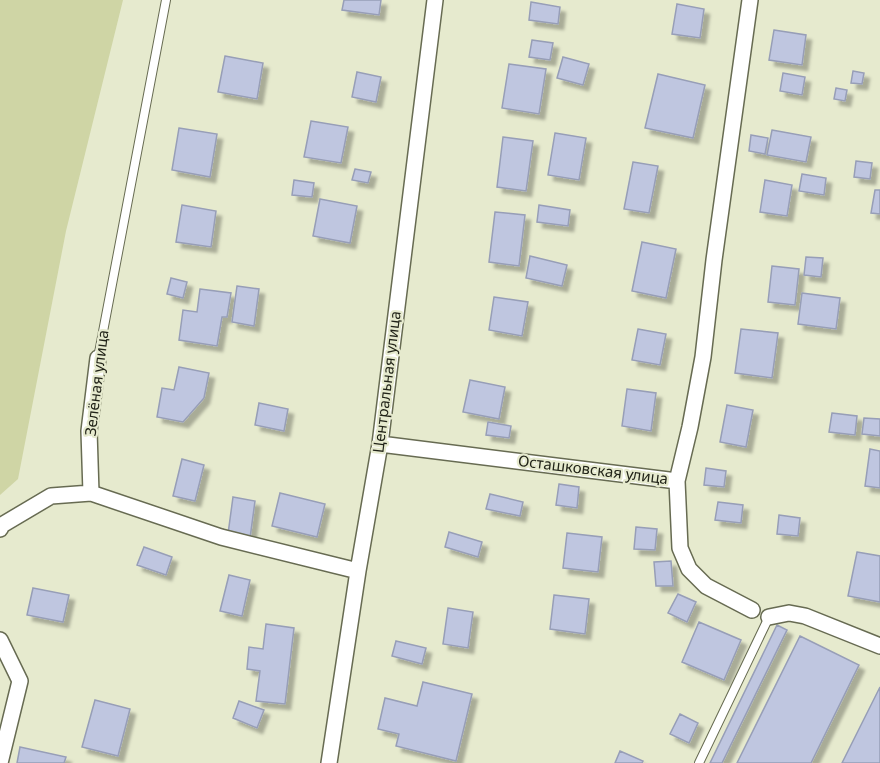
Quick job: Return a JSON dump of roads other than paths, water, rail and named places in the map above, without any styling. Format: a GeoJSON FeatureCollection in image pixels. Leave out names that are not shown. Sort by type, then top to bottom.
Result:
{"type":"FeatureCollection","features":[{"type":"Feature","properties":{"kind":"street","name":"Центральная улица"},"geometry":{"type":"LineString","coordinates":[[329,763],[380,444],[435,0]]}},
{"type":"Feature","properties":{"kind":"street"},"geometry":{"type":"LineString","coordinates":[[677,481],[703,357],[750,0]]}},
{"type":"Feature","properties":{"kind":"street","name":"Зелёная улица"},"geometry":{"type":"LineString","coordinates":[[91,493],[89,431],[98,358]]}},
{"type":"Feature","properties":{"kind":"street","name":"Осташковская улица"},"geometry":{"type":"LineString","coordinates":[[380,444],[677,481],[680,548],[689,569],[706,586],[752,610]]}},
{"type":"Feature","properties":{"kind":"street"},"geometry":{"type":"LineString","coordinates":[[0,529],[2,525],[51,496],[91,493],[221,537],[358,571]]}},
{"type":"Feature","properties":{"kind":"street"},"geometry":{"type":"LineString","coordinates":[[769,617],[789,613],[805,616],[880,646]]}},
{"type":"Feature","properties":{"kind":"street"},"geometry":{"type":"LineString","coordinates":[[0,640],[20,681],[0,763]]}},
{"type":"Feature","properties":{"kind":"lane","name":"Зелёная улица"},"geometry":{"type":"LineString","coordinates":[[98,358],[166,0]]}},
{"type":"Feature","properties":{"kind":"lane"},"geometry":{"type":"LineString","coordinates":[[699,763],[769,617]]}}]}
